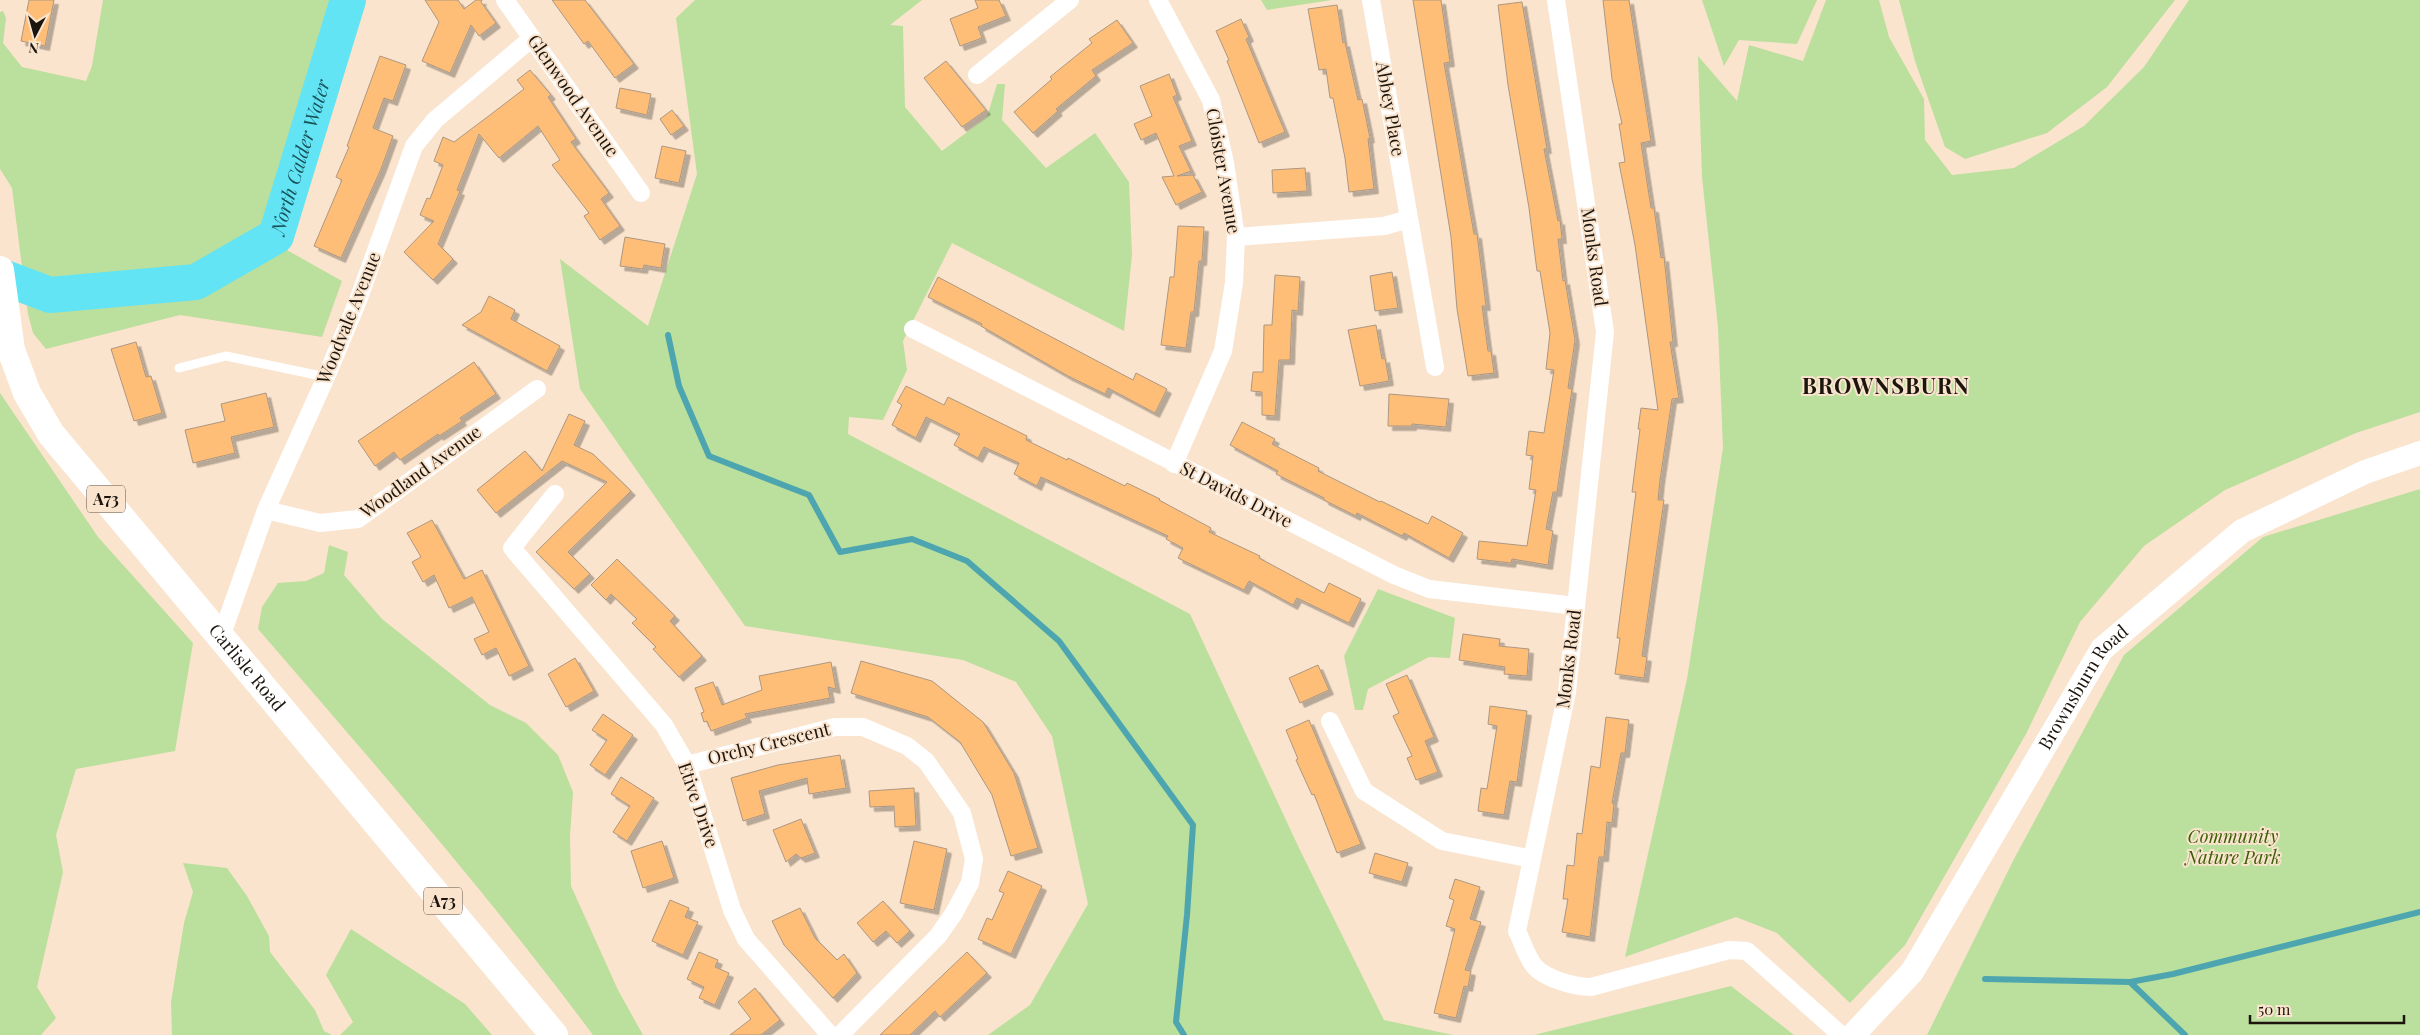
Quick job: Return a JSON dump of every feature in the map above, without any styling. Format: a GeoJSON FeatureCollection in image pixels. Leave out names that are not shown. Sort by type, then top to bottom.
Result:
{"type":"FeatureCollection","features":[{"type":"Feature","properties":{"kind":"main road","name":"Carlisle Road"},"geometry":{"type":"LineString","coordinates":[[0,270],[11,350],[27,392],[51,434],[554,1035]]}},
{"type":"Feature","properties":{"kind":"main road","name":"Brownsburn Road"},"geometry":{"type":"LineString","coordinates":[[1853,1035],[1912,972],[2102,650],[2242,531],[2365,472],[2420,453]]}},
{"type":"Feature","properties":{"kind":"street","name":"Glenwood Avenue"},"geometry":{"type":"LineString","coordinates":[[505,0],[641,193]]}},
{"type":"Feature","properties":{"kind":"street"},"geometry":{"type":"LineString","coordinates":[[977,75],[1070,0]]}},
{"type":"Feature","properties":{"kind":"street","name":"Cloister Avenue"},"geometry":{"type":"LineString","coordinates":[[1158,0],[1210,100],[1225,163],[1236,237],[1234,283],[1224,351],[1174,464]]}},
{"type":"Feature","properties":{"kind":"street","name":"Abbey Place"},"geometry":{"type":"LineString","coordinates":[[1371,0],[1435,367]]}},
{"type":"Feature","properties":{"kind":"street","name":"Monks Road"},"geometry":{"type":"LineString","coordinates":[[1556,0],[1605,332],[1567,692],[1517,931],[1535,967],[1556,979],[1577,987],[1590,987],[1729,950],[1747,951],[1841,1035]]}},
{"type":"Feature","properties":{"kind":"street","name":"Woodvale Avenue"},"geometry":{"type":"LineString","coordinates":[[221,637],[266,510],[326,377],[356,303],[414,146],[436,120],[532,38]]}},
{"type":"Feature","properties":{"kind":"street"},"geometry":{"type":"LineString","coordinates":[[1236,237],[1384,226],[1410,219]]}},
{"type":"Feature","properties":{"kind":"street","name":"St Davids Drive"},"geometry":{"type":"LineString","coordinates":[[913,329],[1394,575],[1429,589],[1576,606]]}},
{"type":"Feature","properties":{"kind":"street","name":"Woodland Avenue"},"geometry":{"type":"LineString","coordinates":[[266,510],[320,523],[358,519],[537,389]]}},
{"type":"Feature","properties":{"kind":"street","name":"Etive Drive"},"geometry":{"type":"LineString","coordinates":[[555,494],[512,548],[664,725],[687,765],[732,910],[746,939],[830,1035]]}},
{"type":"Feature","properties":{"kind":"street"},"geometry":{"type":"LineString","coordinates":[[1330,721],[1364,791],[1442,840],[1532,859]]}},
{"type":"Feature","properties":{"kind":"street","name":"Orchy Crescent"},"geometry":{"type":"LineString","coordinates":[[687,765],[835,727],[863,727],[907,746],[926,760],[962,813],[974,859],[970,883],[954,913],[938,936],[840,1035]]}},
{"type":"Feature","properties":{"kind":"lane"},"geometry":{"type":"LineString","coordinates":[[179,368],[226,356],[326,377]]}},
{"type":"Feature","properties":{"kind":"green space"},"geometry":{"type":"Polygon","coordinates":[[[103,0],[364,0],[285,249],[342,281],[322,337],[180,315],[46,349],[33,333],[28,314],[12,188],[0,169],[0,12],[3,11],[6,18],[3,43],[22,67],[86,81],[92,66],[103,0]]]}},
{"type":"Feature","properties":{"kind":"green space"},"geometry":{"type":"Polygon","coordinates":[[[695,0],[922,0],[890,25],[903,26],[905,107],[942,151],[987,117],[997,84],[1005,84],[1002,120],[1046,168],[1095,133],[1129,182],[1132,255],[1124,331],[952,243],[903,341],[907,370],[883,420],[849,417],[848,434],[1190,614],[1298,846],[1384,1020],[1453,1035],[988,1035],[1030,1005],[1088,904],[1052,736],[1016,682],[963,660],[745,626],[580,389],[560,259],[648,326],[697,174],[676,18],[695,0]]]}},
{"type":"Feature","properties":{"kind":"green space"},"geometry":{"type":"Polygon","coordinates":[[[1261,0],[1332,0],[1267,10],[1261,0]]]}},
{"type":"Feature","properties":{"kind":"green space"},"geometry":{"type":"Polygon","coordinates":[[[1702,0],[1817,0],[1797,44],[1739,40],[1724,66],[1702,0]]]}},
{"type":"Feature","properties":{"kind":"green space"},"geometry":{"type":"Polygon","coordinates":[[[1826,0],[1879,0],[1889,37],[1924,99],[1925,140],[1952,175],[2014,168],[2084,126],[2144,67],[2189,0],[2420,0],[2420,412],[2356,433],[2225,490],[2144,546],[2080,622],[2026,734],[1905,945],[1850,1003],[1777,933],[1736,917],[1625,957],[1687,679],[1723,448],[1718,327],[1702,177],[1698,56],[1737,101],[1749,45],[1803,61],[1826,0]]]}},
{"type":"Feature","properties":{"kind":"green space"},"geometry":{"type":"Polygon","coordinates":[[[1899,0],[2175,0],[2107,87],[2047,133],[1965,159],[1945,147],[1915,61],[1899,0]]]}},
{"type":"Feature","properties":{"kind":"green space"},"geometry":{"type":"Polygon","coordinates":[[[0,393],[98,537],[193,643],[175,751],[76,769],[56,835],[63,872],[37,987],[56,1018],[41,1035],[0,1035],[0,393]]]}},
{"type":"Feature","properties":{"kind":"green space","name":"Community Nature Park"},"geometry":{"type":"Polygon","coordinates":[[[2420,489],[2420,1035],[1927,1035],[2014,859],[2124,655],[2263,537],[2420,489]]]}},
{"type":"Feature","properties":{"kind":"green space"},"geometry":{"type":"Polygon","coordinates":[[[329,545],[348,552],[344,575],[382,619],[490,705],[526,723],[558,755],[573,792],[570,836],[571,886],[618,990],[643,1035],[593,1035],[471,880],[258,629],[262,607],[278,583],[306,581],[324,573],[329,545]]]}},
{"type":"Feature","properties":{"kind":"green space"},"geometry":{"type":"Polygon","coordinates":[[[1378,589],[1455,618],[1450,658],[1429,657],[1368,689],[1363,710],[1355,710],[1344,656],[1378,589]]]}},
{"type":"Feature","properties":{"kind":"green space"},"geometry":{"type":"Polygon","coordinates":[[[183,863],[227,868],[247,896],[269,936],[270,952],[315,1010],[324,1031],[332,1035],[172,1035],[171,1002],[184,923],[193,892],[183,863]]]}},
{"type":"Feature","properties":{"kind":"green space"},"geometry":{"type":"Polygon","coordinates":[[[351,929],[465,1004],[492,1035],[340,1035],[353,1022],[326,975],[351,929]]]}},
{"type":"Feature","properties":{"kind":"green space"},"geometry":{"type":"Polygon","coordinates":[[[1731,986],[1794,1035],[1534,1035],[1731,986]]]}},
{"type":"Feature","properties":{"kind":"building"},"geometry":{"type":"Polygon","coordinates":[[[29,0],[54,0],[45,46],[21,41],[29,0]]]}},
{"type":"Feature","properties":{"kind":"building"},"geometry":{"type":"Polygon","coordinates":[[[425,0],[458,0],[464,9],[476,0],[482,0],[481,2],[496,23],[479,36],[471,25],[450,73],[422,61],[439,22],[425,0]]]}},
{"type":"Feature","properties":{"kind":"building"},"geometry":{"type":"Polygon","coordinates":[[[552,0],[585,0],[634,64],[615,78],[588,41],[584,44],[552,0]]]}},
{"type":"Feature","properties":{"kind":"building"},"geometry":{"type":"Polygon","coordinates":[[[975,0],[999,0],[1006,16],[978,27],[982,38],[960,46],[950,19],[978,8],[975,0]]]}},
{"type":"Feature","properties":{"kind":"building"},"geometry":{"type":"Polygon","coordinates":[[[1413,0],[1441,0],[1450,62],[1444,63],[1474,234],[1477,234],[1486,306],[1482,306],[1488,351],[1491,351],[1494,373],[1468,376],[1457,309],[1451,237],[1413,0]]]}},
{"type":"Feature","properties":{"kind":"building"},"geometry":{"type":"Polygon","coordinates":[[[1603,0],[1629,0],[1651,141],[1641,143],[1651,208],[1654,208],[1661,258],[1664,257],[1673,342],[1670,342],[1679,398],[1672,399],[1660,480],[1658,500],[1664,500],[1642,656],[1647,657],[1644,678],[1615,674],[1620,638],[1617,638],[1636,492],[1632,492],[1641,408],[1658,410],[1635,245],[1619,163],[1625,162],[1619,124],[1622,124],[1612,79],[1603,0]]]}},
{"type":"Feature","properties":{"kind":"building"},"geometry":{"type":"Polygon","coordinates":[[[1522,2],[1547,149],[1544,149],[1558,221],[1560,220],[1562,239],[1558,239],[1563,281],[1565,280],[1575,340],[1568,388],[1572,389],[1557,492],[1553,492],[1546,529],[1553,531],[1548,565],[1512,559],[1511,563],[1477,559],[1479,541],[1527,546],[1536,490],[1529,489],[1533,456],[1526,455],[1529,431],[1544,433],[1554,370],[1546,369],[1550,333],[1540,271],[1537,271],[1529,208],[1508,85],[1498,5],[1522,2]]]}},
{"type":"Feature","properties":{"kind":"building"},"geometry":{"type":"Polygon","coordinates":[[[1337,5],[1343,43],[1345,42],[1358,100],[1362,99],[1370,138],[1368,139],[1374,189],[1349,192],[1345,158],[1333,98],[1330,98],[1326,69],[1319,70],[1308,9],[1337,5]]]}},
{"type":"Feature","properties":{"kind":"building"},"geometry":{"type":"Polygon","coordinates":[[[1241,19],[1249,37],[1246,39],[1285,132],[1259,143],[1227,61],[1229,60],[1216,31],[1241,19]]]}},
{"type":"Feature","properties":{"kind":"building"},"geometry":{"type":"Polygon","coordinates":[[[1117,20],[1133,43],[1092,70],[1096,76],[1056,109],[1058,111],[1033,133],[1014,112],[1052,79],[1050,77],[1092,43],[1089,39],[1117,20]]]}},
{"type":"Feature","properties":{"kind":"building"},"geometry":{"type":"Polygon","coordinates":[[[380,56],[406,65],[393,101],[384,98],[373,128],[393,136],[381,169],[341,258],[314,246],[342,180],[336,177],[349,147],[347,146],[380,56]]]}},
{"type":"Feature","properties":{"kind":"building"},"geometry":{"type":"Polygon","coordinates":[[[946,61],[986,110],[962,127],[924,78],[946,61]]]}},
{"type":"Feature","properties":{"kind":"building"},"geometry":{"type":"Polygon","coordinates":[[[530,70],[551,95],[548,97],[576,139],[571,142],[609,193],[601,199],[620,226],[600,240],[584,216],[589,213],[552,165],[560,160],[538,126],[499,158],[479,134],[457,190],[460,191],[438,244],[453,259],[433,280],[404,252],[434,221],[420,215],[427,198],[430,199],[443,165],[434,161],[443,137],[454,142],[524,89],[517,80],[530,70]]]}},
{"type":"Feature","properties":{"kind":"building"},"geometry":{"type":"Polygon","coordinates":[[[1169,74],[1177,95],[1173,97],[1192,141],[1179,146],[1191,171],[1177,176],[1193,175],[1202,192],[1176,205],[1162,177],[1174,176],[1156,133],[1141,140],[1134,124],[1152,116],[1140,86],[1169,74]]]}},
{"type":"Feature","properties":{"kind":"building"},"geometry":{"type":"Polygon","coordinates":[[[620,88],[651,94],[647,115],[616,108],[620,88]]]}},
{"type":"Feature","properties":{"kind":"building"},"geometry":{"type":"Polygon","coordinates":[[[672,110],[684,126],[671,135],[660,119],[672,110]]]}},
{"type":"Feature","properties":{"kind":"building"},"geometry":{"type":"Polygon","coordinates":[[[662,146],[686,151],[679,183],[655,178],[662,146]]]}},
{"type":"Feature","properties":{"kind":"building"},"geometry":{"type":"Polygon","coordinates":[[[1305,168],[1307,191],[1273,193],[1272,170],[1305,168]]]}},
{"type":"Feature","properties":{"kind":"building"},"geometry":{"type":"Polygon","coordinates":[[[1178,226],[1204,227],[1202,261],[1199,261],[1194,312],[1191,312],[1186,348],[1161,345],[1170,277],[1174,277],[1178,226]]]}},
{"type":"Feature","properties":{"kind":"building"},"geometry":{"type":"Polygon","coordinates":[[[625,237],[665,244],[661,268],[644,265],[643,269],[620,266],[625,237]]]}},
{"type":"Feature","properties":{"kind":"building"},"geometry":{"type":"Polygon","coordinates":[[[1392,272],[1398,308],[1375,311],[1370,276],[1392,272]]]}},
{"type":"Feature","properties":{"kind":"building"},"geometry":{"type":"Polygon","coordinates":[[[1275,275],[1300,277],[1298,311],[1292,310],[1290,360],[1279,360],[1275,416],[1262,415],[1262,392],[1251,391],[1253,372],[1263,372],[1264,325],[1272,325],[1275,275]]]}},
{"type":"Feature","properties":{"kind":"building"},"geometry":{"type":"Polygon","coordinates":[[[938,277],[1133,380],[1136,373],[1167,389],[1155,413],[1108,388],[1105,394],[1068,376],[981,326],[982,324],[928,297],[938,277]]]}},
{"type":"Feature","properties":{"kind":"building"},"geometry":{"type":"Polygon","coordinates":[[[489,296],[515,310],[511,319],[560,346],[547,371],[462,325],[481,312],[489,296]]]}},
{"type":"Feature","properties":{"kind":"building"},"geometry":{"type":"Polygon","coordinates":[[[1376,325],[1382,359],[1385,358],[1389,381],[1360,386],[1348,330],[1376,325]]]}},
{"type":"Feature","properties":{"kind":"building"},"geometry":{"type":"Polygon","coordinates":[[[136,342],[146,377],[151,376],[162,413],[134,421],[111,349],[136,342]]]}},
{"type":"Feature","properties":{"kind":"building"},"geometry":{"type":"Polygon","coordinates":[[[474,362],[496,394],[460,418],[462,421],[439,436],[438,434],[400,460],[394,452],[375,466],[358,441],[474,362]]]}},
{"type":"Feature","properties":{"kind":"building"},"geometry":{"type":"Polygon","coordinates":[[[906,386],[944,405],[948,397],[1027,436],[1026,440],[1067,460],[1068,458],[1125,486],[1127,483],[1160,499],[1211,528],[1209,532],[1260,556],[1259,558],[1324,593],[1329,583],[1361,599],[1349,623],[1297,598],[1293,605],[1249,581],[1244,590],[1178,558],[1183,548],[1166,539],[1168,536],[1041,477],[1037,486],[1014,474],[1019,463],[984,447],[978,458],[954,445],[960,434],[926,417],[916,438],[892,425],[902,405],[897,402],[906,386]]]}},
{"type":"Feature","properties":{"kind":"building"},"geometry":{"type":"Polygon","coordinates":[[[266,393],[274,427],[231,437],[235,453],[193,463],[185,430],[225,421],[221,404],[266,393]]]}},
{"type":"Feature","properties":{"kind":"building"},"geometry":{"type":"Polygon","coordinates":[[[1389,394],[1449,399],[1446,427],[1412,424],[1412,426],[1388,426],[1389,394]]]}},
{"type":"Feature","properties":{"kind":"building"},"geometry":{"type":"Polygon","coordinates":[[[569,414],[585,421],[574,445],[593,454],[631,491],[568,552],[590,574],[574,589],[536,552],[607,482],[562,461],[496,513],[477,490],[525,451],[542,471],[569,414]]]}},
{"type":"Feature","properties":{"kind":"building"},"geometry":{"type":"Polygon","coordinates":[[[1242,422],[1275,439],[1272,444],[1319,468],[1318,471],[1428,524],[1432,516],[1463,533],[1449,558],[1404,533],[1402,536],[1357,513],[1356,516],[1324,500],[1324,498],[1276,474],[1278,471],[1230,445],[1242,422]]]}},
{"type":"Feature","properties":{"kind":"building"},"geometry":{"type":"Polygon","coordinates":[[[432,520],[464,579],[482,570],[529,666],[509,676],[496,648],[482,655],[474,639],[489,632],[472,597],[449,608],[434,575],[423,582],[412,562],[421,557],[407,533],[432,520]]]}},
{"type":"Feature","properties":{"kind":"building"},"geometry":{"type":"Polygon","coordinates":[[[617,559],[675,616],[670,621],[702,656],[679,677],[653,649],[656,647],[632,623],[637,619],[611,594],[606,600],[591,585],[617,559]]]}},
{"type":"Feature","properties":{"kind":"building"},"geometry":{"type":"Polygon","coordinates":[[[1463,634],[1500,639],[1499,646],[1529,649],[1527,676],[1504,674],[1505,667],[1459,660],[1463,634]]]}},
{"type":"Feature","properties":{"kind":"building"},"geometry":{"type":"Polygon","coordinates":[[[575,658],[594,691],[566,707],[548,674],[575,658]]]}},
{"type":"Feature","properties":{"kind":"building"},"geometry":{"type":"Polygon","coordinates":[[[861,661],[932,681],[983,722],[1014,773],[1038,848],[1011,856],[992,795],[960,742],[928,717],[851,693],[861,661]]]}},
{"type":"Feature","properties":{"kind":"building"},"geometry":{"type":"Polygon","coordinates":[[[831,662],[836,689],[828,687],[830,698],[745,714],[747,718],[711,731],[707,721],[704,722],[701,713],[704,712],[695,688],[713,682],[722,705],[762,690],[759,676],[831,662]]]}},
{"type":"Feature","properties":{"kind":"building"},"geometry":{"type":"Polygon","coordinates":[[[1318,665],[1329,690],[1300,703],[1289,678],[1318,665]]]}},
{"type":"Feature","properties":{"kind":"building"},"geometry":{"type":"Polygon","coordinates":[[[1407,675],[1434,737],[1425,741],[1438,772],[1416,780],[1407,758],[1412,756],[1393,716],[1399,713],[1386,684],[1407,675]]]}},
{"type":"Feature","properties":{"kind":"building"},"geometry":{"type":"Polygon","coordinates":[[[1490,706],[1527,711],[1517,782],[1510,781],[1504,815],[1478,811],[1481,788],[1487,789],[1497,726],[1488,724],[1490,706]]]}},
{"type":"Feature","properties":{"kind":"building"},"geometry":{"type":"Polygon","coordinates":[[[603,714],[633,735],[605,775],[590,765],[607,740],[592,730],[603,714]]]}},
{"type":"Feature","properties":{"kind":"building"},"geometry":{"type":"Polygon","coordinates":[[[1606,717],[1629,720],[1625,753],[1621,753],[1612,803],[1614,804],[1612,823],[1607,822],[1604,857],[1599,857],[1590,937],[1562,932],[1568,899],[1563,899],[1567,865],[1574,866],[1577,833],[1582,834],[1591,766],[1600,768],[1606,717]]]}},
{"type":"Feature","properties":{"kind":"building"},"geometry":{"type":"Polygon","coordinates":[[[1309,720],[1361,844],[1337,853],[1314,794],[1312,795],[1296,760],[1298,759],[1286,730],[1309,720]]]}},
{"type":"Feature","properties":{"kind":"building"},"geometry":{"type":"Polygon","coordinates":[[[840,755],[846,788],[809,794],[807,778],[759,791],[765,814],[743,821],[731,778],[778,765],[840,755]]]}},
{"type":"Feature","properties":{"kind":"building"},"geometry":{"type":"Polygon","coordinates":[[[621,777],[654,798],[627,841],[613,832],[630,806],[611,794],[621,777]]]}},
{"type":"Feature","properties":{"kind":"building"},"geometry":{"type":"Polygon","coordinates":[[[914,788],[916,826],[895,827],[894,806],[870,807],[869,791],[914,788]]]}},
{"type":"Feature","properties":{"kind":"building"},"geometry":{"type":"Polygon","coordinates":[[[801,819],[815,853],[801,858],[796,854],[786,862],[773,830],[801,819]]]}},
{"type":"Feature","properties":{"kind":"building"},"geometry":{"type":"Polygon","coordinates":[[[662,841],[674,878],[643,888],[631,851],[662,841]]]}},
{"type":"Feature","properties":{"kind":"building"},"geometry":{"type":"Polygon","coordinates":[[[914,841],[947,849],[934,910],[900,903],[914,841]]]}},
{"type":"Feature","properties":{"kind":"building"},"geometry":{"type":"Polygon","coordinates":[[[1375,853],[1408,863],[1402,882],[1369,873],[1375,853]]]}},
{"type":"Feature","properties":{"kind":"building"},"geometry":{"type":"Polygon","coordinates":[[[1008,871],[1042,886],[1011,954],[978,939],[987,918],[992,920],[1004,893],[999,891],[1008,871]]]}},
{"type":"Feature","properties":{"kind":"building"},"geometry":{"type":"Polygon","coordinates":[[[1455,879],[1480,887],[1470,919],[1481,922],[1465,970],[1471,971],[1468,987],[1464,986],[1456,1018],[1434,1013],[1455,929],[1446,926],[1454,900],[1449,898],[1455,879]]]}},
{"type":"Feature","properties":{"kind":"building"},"geometry":{"type":"Polygon","coordinates":[[[670,900],[689,908],[685,917],[698,922],[683,955],[652,941],[670,900]]]}},
{"type":"Feature","properties":{"kind":"building"},"geometry":{"type":"Polygon","coordinates":[[[883,901],[910,931],[897,943],[886,931],[873,942],[857,923],[883,901]]]}},
{"type":"Feature","properties":{"kind":"building"},"geometry":{"type":"Polygon","coordinates":[[[800,908],[815,938],[837,960],[844,954],[857,973],[833,998],[784,945],[772,921],[800,908]]]}},
{"type":"Feature","properties":{"kind":"building"},"geometry":{"type":"Polygon","coordinates":[[[699,952],[718,960],[715,967],[729,973],[715,1005],[699,998],[704,987],[687,979],[699,952]]]}},
{"type":"Feature","properties":{"kind":"building"},"geometry":{"type":"Polygon","coordinates":[[[967,952],[987,973],[940,1017],[935,1011],[910,1035],[880,1035],[967,952]]]}},
{"type":"Feature","properties":{"kind":"building"},"geometry":{"type":"Polygon","coordinates":[[[755,988],[780,1020],[761,1035],[730,1035],[751,1019],[738,1002],[755,988]]]}},
{"type":"Feature","properties":{"kind":"waterway","name":"North Calder Water"},"geometry":{"type":"LineString","coordinates":[[0,276],[50,295],[196,282],[276,236],[348,0]]}},
{"type":"Feature","properties":{"kind":"waterway"},"geometry":{"type":"LineString","coordinates":[[668,335],[679,386],[709,456],[809,495],[840,552],[912,539],[967,561],[1059,641],[1193,825],[1187,915],[1176,1022],[1184,1035]]}},
{"type":"Feature","properties":{"kind":"waterway"},"geometry":{"type":"LineString","coordinates":[[2130,982],[2173,974],[2420,912]]}},
{"type":"Feature","properties":{"kind":"waterway"},"geometry":{"type":"LineString","coordinates":[[1985,979],[2130,982],[2185,1035]]}},
{"type":"Feature","properties":{"kind":"district","name":"BROWNSBURN"},"geometry":{"type":"Point","coordinates":[1886,386]}}]}
